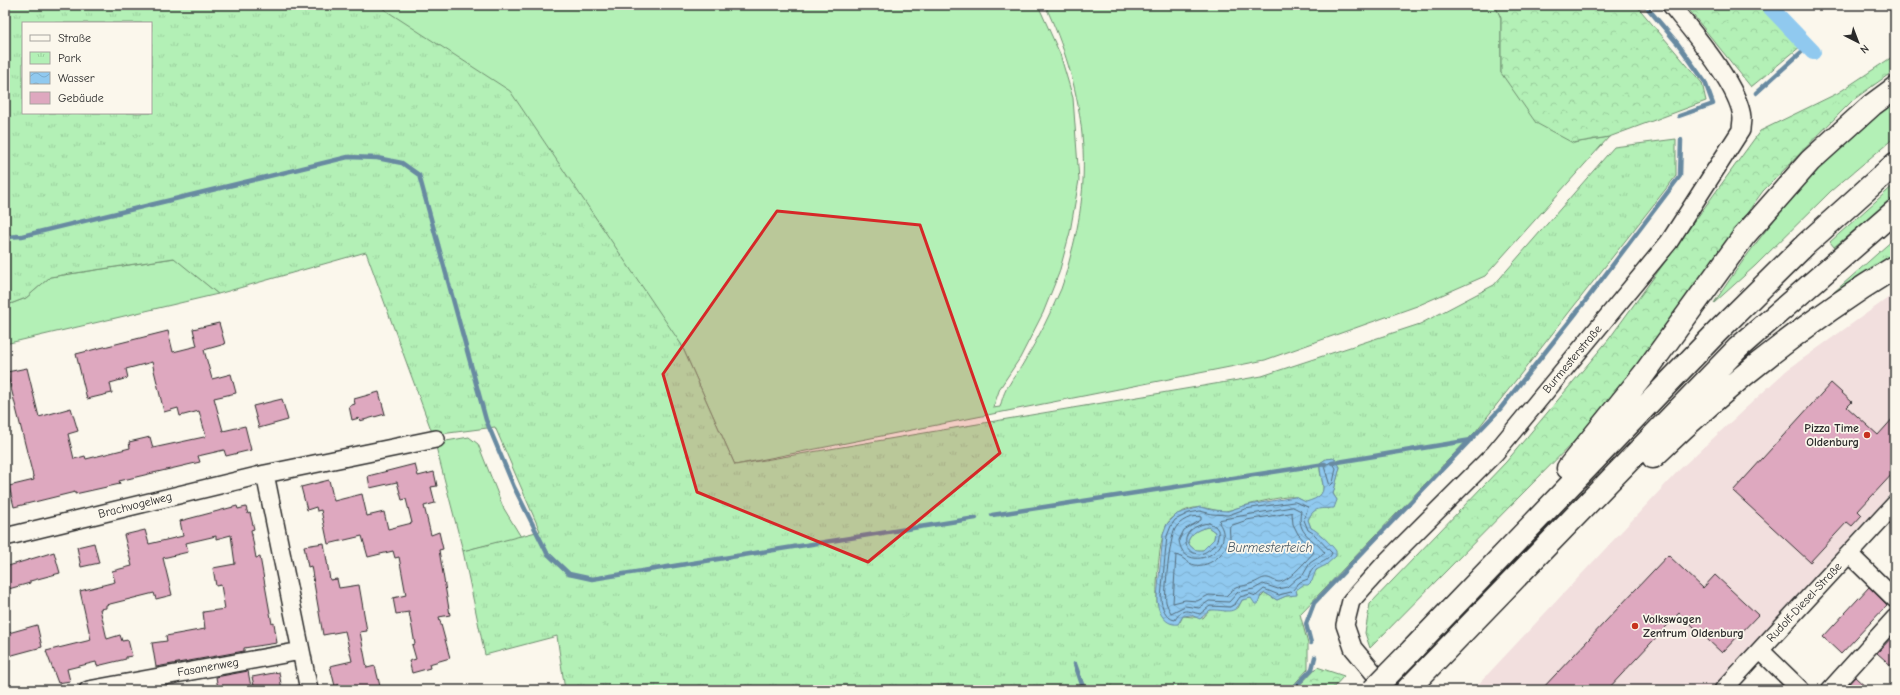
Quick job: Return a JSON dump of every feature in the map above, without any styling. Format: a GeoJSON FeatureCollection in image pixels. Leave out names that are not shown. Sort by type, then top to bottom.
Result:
{"type":"FeatureCollection","features":[{"type":"Feature","properties":{"kind":"highway"},"geometry":{"type":"LineString","coordinates":[[1469,591],[1486,555],[1577,459],[1644,374],[1744,236],[1810,161],[1872,105],[1895,88]]}},
{"type":"Feature","properties":{"kind":"highway"},"geometry":{"type":"LineString","coordinates":[[1373,690],[1717,332],[1805,245],[1895,164]]}},
{"type":"Feature","properties":{"kind":"highway"},"geometry":{"type":"LineString","coordinates":[[1407,690],[1738,348],[1895,211]]}},
{"type":"Feature","properties":{"kind":"highway"},"geometry":{"type":"LineString","coordinates":[[1589,503],[1623,486],[1688,423],[1756,364],[1847,296],[1895,267]]}},
{"type":"Feature","properties":{"kind":"street","name":"Burmesterstraße"},"geometry":{"type":"LineString","coordinates":[[1388,690],[1353,648],[1344,625],[1352,601],[1368,581],[1495,453],[1669,242],[1741,130],[1742,117],[1736,98],[1717,64],[1671,5]]}},
{"type":"Feature","properties":{"kind":"street","name":"Brachvogelweg"},"geometry":{"type":"LineString","coordinates":[[5,537],[265,474],[436,438]]}},
{"type":"Feature","properties":{"kind":"street"},"geometry":{"type":"LineString","coordinates":[[265,474],[309,690]]}},
{"type":"Feature","properties":{"kind":"street","name":"Rudolf-Diesel-Straße"},"geometry":{"type":"LineString","coordinates":[[1723,690],[1895,504]]}},
{"type":"Feature","properties":{"kind":"street","name":"Rudolf-Diesel-Straße"},"geometry":{"type":"LineString","coordinates":[[1849,554],[1895,599]]}},
{"type":"Feature","properties":{"kind":"street"},"geometry":{"type":"LineString","coordinates":[[1830,690],[1895,618]]}},
{"type":"Feature","properties":{"kind":"street","name":"Fasanenweg"},"geometry":{"type":"LineString","coordinates":[[88,690],[115,687],[301,650]]}},
{"type":"Feature","properties":{"kind":"street","name":"Rudolf-Diesel-Straße"},"geometry":{"type":"LineString","coordinates":[[1760,650],[1801,690]]}},
{"type":"Feature","properties":{"kind":"highlighted area"},"geometry":{"type":"Polygon","coordinates":[[[777,211],[920,225],[1000,453],[868,562],[697,492],[663,374],[777,211]]]}},
{"type":"Feature","properties":{"kind":"shaded area"},"geometry":{"type":"Polygon","coordinates":[[[1895,293],[1895,489],[1710,690],[1473,690],[1680,469],[1787,370],[1895,293]]]}},
{"type":"Feature","properties":{"kind":"green space"},"geometry":{"type":"Polygon","coordinates":[[[5,5],[357,5],[382,8],[510,91],[681,344],[735,465],[1262,376],[1420,324],[1494,285],[1614,147],[1676,139],[1676,176],[1476,431],[1300,614],[1308,644],[1308,669],[1289,690],[950,690],[949,684],[928,690],[565,690],[557,636],[485,655],[463,551],[540,531],[495,427],[433,435],[366,252],[218,294],[174,258],[50,277],[26,298],[5,306],[5,5]],[[1335,458],[1326,459],[1320,463],[1323,491],[1315,499],[1306,503],[1295,497],[1289,497],[1263,501],[1226,511],[1198,507],[1183,512],[1172,518],[1164,531],[1160,551],[1157,603],[1180,622],[1183,616],[1203,618],[1210,610],[1219,609],[1225,611],[1238,608],[1242,600],[1251,598],[1254,600],[1260,598],[1265,593],[1277,600],[1286,596],[1297,594],[1296,590],[1322,565],[1327,541],[1311,528],[1308,520],[1314,511],[1322,508],[1329,509],[1337,500],[1333,494],[1340,467],[1335,458]]]}},
{"type":"Feature","properties":{"kind":"green space"},"geometry":{"type":"Polygon","coordinates":[[[357,5],[1038,5],[1060,54],[1073,98],[1079,180],[1070,232],[1059,273],[1043,313],[1020,358],[1000,388],[993,408],[1000,407],[1006,390],[1012,379],[1021,368],[1053,308],[1065,276],[1078,222],[1082,190],[1083,158],[1081,127],[1076,96],[1068,66],[1058,35],[1045,5],[1495,5],[1501,18],[1501,73],[1573,143],[1609,137],[1485,276],[1417,306],[1265,360],[735,465],[681,344],[382,8],[357,5]]]}},
{"type":"Feature","properties":{"kind":"green space"},"geometry":{"type":"Polygon","coordinates":[[[1495,5],[1636,5],[1702,83],[1706,101],[1609,137],[1573,143],[1536,123],[1501,73],[1501,18],[1495,5]]]}},
{"type":"Feature","properties":{"kind":"green space"},"geometry":{"type":"Polygon","coordinates":[[[1685,5],[1762,5],[1801,46],[1751,87],[1685,5]]]}},
{"type":"Feature","properties":{"kind":"green space"},"geometry":{"type":"Polygon","coordinates":[[[1895,55],[1895,70],[1853,100],[1763,191],[1600,415],[1370,648],[1365,633],[1370,604],[1506,462],[1609,339],[1760,131],[1838,93],[1895,55]]]}},
{"type":"Feature","properties":{"kind":"green space"},"geometry":{"type":"Polygon","coordinates":[[[1895,101],[1895,137],[1831,191],[1755,266],[1714,303],[1753,247],[1796,194],[1843,145],[1868,122],[1895,101]]]}},
{"type":"Feature","properties":{"kind":"green space"},"geometry":{"type":"Polygon","coordinates":[[[1895,184],[1895,197],[1834,247],[1830,242],[1895,184]]]}},
{"type":"Feature","properties":{"kind":"green space"},"geometry":{"type":"Polygon","coordinates":[[[1895,238],[1895,259],[1824,301],[1895,238]]]}},
{"type":"Feature","properties":{"kind":"green space"},"geometry":{"type":"Polygon","coordinates":[[[175,258],[218,294],[5,344],[5,306],[26,298],[50,277],[175,258]]]}},
{"type":"Feature","properties":{"kind":"green space"},"geometry":{"type":"Polygon","coordinates":[[[469,437],[478,444],[503,507],[521,537],[463,551],[435,443],[469,437]]]}},
{"type":"Feature","properties":{"kind":"green space"},"geometry":{"type":"Polygon","coordinates":[[[1208,527],[1215,532],[1214,539],[1203,550],[1198,550],[1190,546],[1188,541],[1192,535],[1196,531],[1208,527]]]}},
{"type":"Feature","properties":{"kind":"green space"},"geometry":{"type":"Polygon","coordinates":[[[1317,667],[1344,676],[1331,690],[1295,690],[1317,667]]]}},
{"type":"Feature","properties":{"kind":"water","name":"Burmesterteich"},"geometry":{"type":"Polygon","coordinates":[[[1335,458],[1340,467],[1333,494],[1337,500],[1334,508],[1315,510],[1308,520],[1311,528],[1314,529],[1334,548],[1336,551],[1336,556],[1326,565],[1316,570],[1312,581],[1308,585],[1303,585],[1296,590],[1297,595],[1286,596],[1277,600],[1265,593],[1261,595],[1258,604],[1255,604],[1251,598],[1242,600],[1236,609],[1229,611],[1210,610],[1200,619],[1191,615],[1183,616],[1178,624],[1173,624],[1165,620],[1157,603],[1163,535],[1167,524],[1177,514],[1200,507],[1212,510],[1228,511],[1243,506],[1295,497],[1306,502],[1315,499],[1320,495],[1323,487],[1320,463],[1326,459],[1335,458]],[[1208,527],[1199,530],[1194,533],[1188,541],[1195,549],[1203,550],[1214,539],[1215,532],[1208,527]]]}},
{"type":"Feature","properties":{"kind":"building"},"geometry":{"type":"Polygon","coordinates":[[[219,323],[225,344],[204,350],[212,379],[231,374],[236,393],[214,398],[223,431],[245,426],[251,450],[226,456],[224,450],[198,456],[200,462],[119,481],[120,484],[75,494],[75,492],[14,507],[9,486],[34,480],[7,372],[27,368],[39,417],[71,408],[78,431],[68,434],[74,459],[85,456],[86,459],[130,448],[129,442],[150,437],[153,448],[204,437],[206,436],[199,411],[180,416],[178,408],[164,412],[152,362],[126,369],[128,378],[110,383],[112,393],[87,399],[76,354],[168,331],[173,352],[197,346],[193,329],[219,323]]]}},
{"type":"Feature","properties":{"kind":"building"},"geometry":{"type":"Polygon","coordinates":[[[1831,383],[1852,402],[1847,407],[1878,435],[1895,416],[1895,471],[1858,511],[1862,515],[1852,526],[1847,522],[1810,562],[1733,491],[1831,383]]]}},
{"type":"Feature","properties":{"kind":"building"},"geometry":{"type":"Polygon","coordinates":[[[379,392],[385,414],[360,421],[359,418],[352,420],[349,406],[355,404],[354,399],[379,392]]]}},
{"type":"Feature","properties":{"kind":"building"},"geometry":{"type":"Polygon","coordinates":[[[282,399],[288,420],[259,428],[253,406],[282,399]]]}},
{"type":"Feature","properties":{"kind":"building"},"geometry":{"type":"Polygon","coordinates":[[[415,464],[418,476],[434,472],[437,486],[431,487],[435,503],[424,506],[431,535],[439,532],[443,549],[439,550],[450,615],[439,617],[450,658],[429,664],[430,668],[412,673],[409,661],[416,659],[412,645],[415,644],[409,612],[396,614],[393,598],[406,595],[399,557],[395,558],[393,551],[368,557],[362,536],[328,544],[321,510],[317,511],[316,507],[307,510],[301,487],[329,480],[334,501],[362,494],[367,516],[384,512],[388,529],[412,523],[406,499],[402,500],[397,482],[370,488],[368,476],[415,464]]]}},
{"type":"Feature","properties":{"kind":"building"},"geometry":{"type":"Polygon","coordinates":[[[237,506],[238,509],[246,507],[248,514],[250,513],[254,529],[251,530],[256,558],[260,557],[272,624],[274,623],[277,643],[244,648],[244,651],[156,667],[152,643],[167,641],[166,636],[205,629],[203,612],[225,609],[221,585],[216,586],[213,568],[235,564],[231,535],[216,539],[216,536],[186,543],[188,552],[163,558],[172,595],[156,599],[154,593],[106,605],[106,608],[100,609],[107,639],[120,635],[122,641],[128,640],[132,656],[126,657],[126,659],[97,666],[96,662],[67,669],[70,681],[58,683],[46,651],[91,640],[80,591],[115,582],[112,571],[132,566],[124,535],[145,530],[149,544],[183,536],[180,521],[237,506]]]}},
{"type":"Feature","properties":{"kind":"building"},"geometry":{"type":"Polygon","coordinates":[[[94,543],[99,563],[81,567],[77,547],[94,543]]]}},
{"type":"Feature","properties":{"kind":"building"},"geometry":{"type":"Polygon","coordinates":[[[324,543],[330,580],[337,579],[339,588],[359,585],[367,631],[360,632],[367,668],[375,666],[381,690],[341,690],[340,684],[335,686],[330,666],[352,661],[345,631],[323,635],[311,566],[308,567],[304,546],[324,543]]]}},
{"type":"Feature","properties":{"kind":"building"},"geometry":{"type":"Polygon","coordinates":[[[54,552],[60,573],[30,581],[30,583],[5,590],[5,567],[54,552]]]}},
{"type":"Feature","properties":{"kind":"building","name":"Volkswagen Zentrum Oldenburg"},"geometry":{"type":"Polygon","coordinates":[[[1668,555],[1703,588],[1715,575],[1758,615],[1722,653],[1679,613],[1607,690],[1541,690],[1668,555]]]}},
{"type":"Feature","properties":{"kind":"building"},"geometry":{"type":"Polygon","coordinates":[[[1869,587],[1887,605],[1841,654],[1823,637],[1869,587]]]}},
{"type":"Feature","properties":{"kind":"building"},"geometry":{"type":"Polygon","coordinates":[[[37,625],[42,647],[5,657],[5,634],[37,625]]]}},
{"type":"Feature","properties":{"kind":"building"},"geometry":{"type":"Polygon","coordinates":[[[1895,634],[1895,669],[1877,653],[1895,634]]]}},
{"type":"Feature","properties":{"kind":"building"},"geometry":{"type":"Polygon","coordinates":[[[248,671],[251,687],[233,690],[232,687],[218,689],[216,677],[248,671]]]}},
{"type":"Feature","properties":{"kind":"building"},"geometry":{"type":"Polygon","coordinates":[[[279,672],[282,690],[255,690],[252,677],[279,672]]]}},
{"type":"Feature","properties":{"kind":"building"},"geometry":{"type":"Polygon","coordinates":[[[1855,677],[1869,690],[1843,690],[1855,677]]]}},
{"type":"Feature","properties":{"kind":"waterway"},"geometry":{"type":"LineString","coordinates":[[1645,5],[1678,44],[1705,82],[1713,104],[1679,116]]}},
{"type":"Feature","properties":{"kind":"waterway"},"geometry":{"type":"LineString","coordinates":[[1768,5],[1813,52]]}},
{"type":"Feature","properties":{"kind":"waterway"},"geometry":{"type":"LineString","coordinates":[[1756,93],[1807,47]]}},
{"type":"Feature","properties":{"kind":"waterway"},"geometry":{"type":"LineString","coordinates":[[1311,643],[1306,624],[1314,603],[1500,409],[1577,312],[1680,176],[1681,140]]}},
{"type":"Feature","properties":{"kind":"waterway"},"geometry":{"type":"LineString","coordinates":[[5,237],[22,236],[348,157],[377,158],[402,163],[419,175],[486,420],[514,487],[547,553],[569,574],[592,579],[976,518]]}},
{"type":"Feature","properties":{"kind":"waterway"},"geometry":{"type":"LineString","coordinates":[[1332,463],[1471,440]]}},
{"type":"Feature","properties":{"kind":"waterway"},"geometry":{"type":"LineString","coordinates":[[992,515],[1325,464]]}},
{"type":"Feature","properties":{"kind":"waterway"},"geometry":{"type":"LineString","coordinates":[[1292,690],[1312,669],[1315,657]]}},
{"type":"Feature","properties":{"kind":"waterway"},"geometry":{"type":"LineString","coordinates":[[1075,664],[1084,690]]}},
{"type":"Feature","properties":{"kind":"place","name":"Pizza Time Oldenburg"},"geometry":{"type":"Point","coordinates":[1867,435]}},
{"type":"Feature","properties":{"kind":"place","name":"Volkswagen Zentrum Oldenburg"},"geometry":{"type":"Point","coordinates":[1635,626]}}]}
